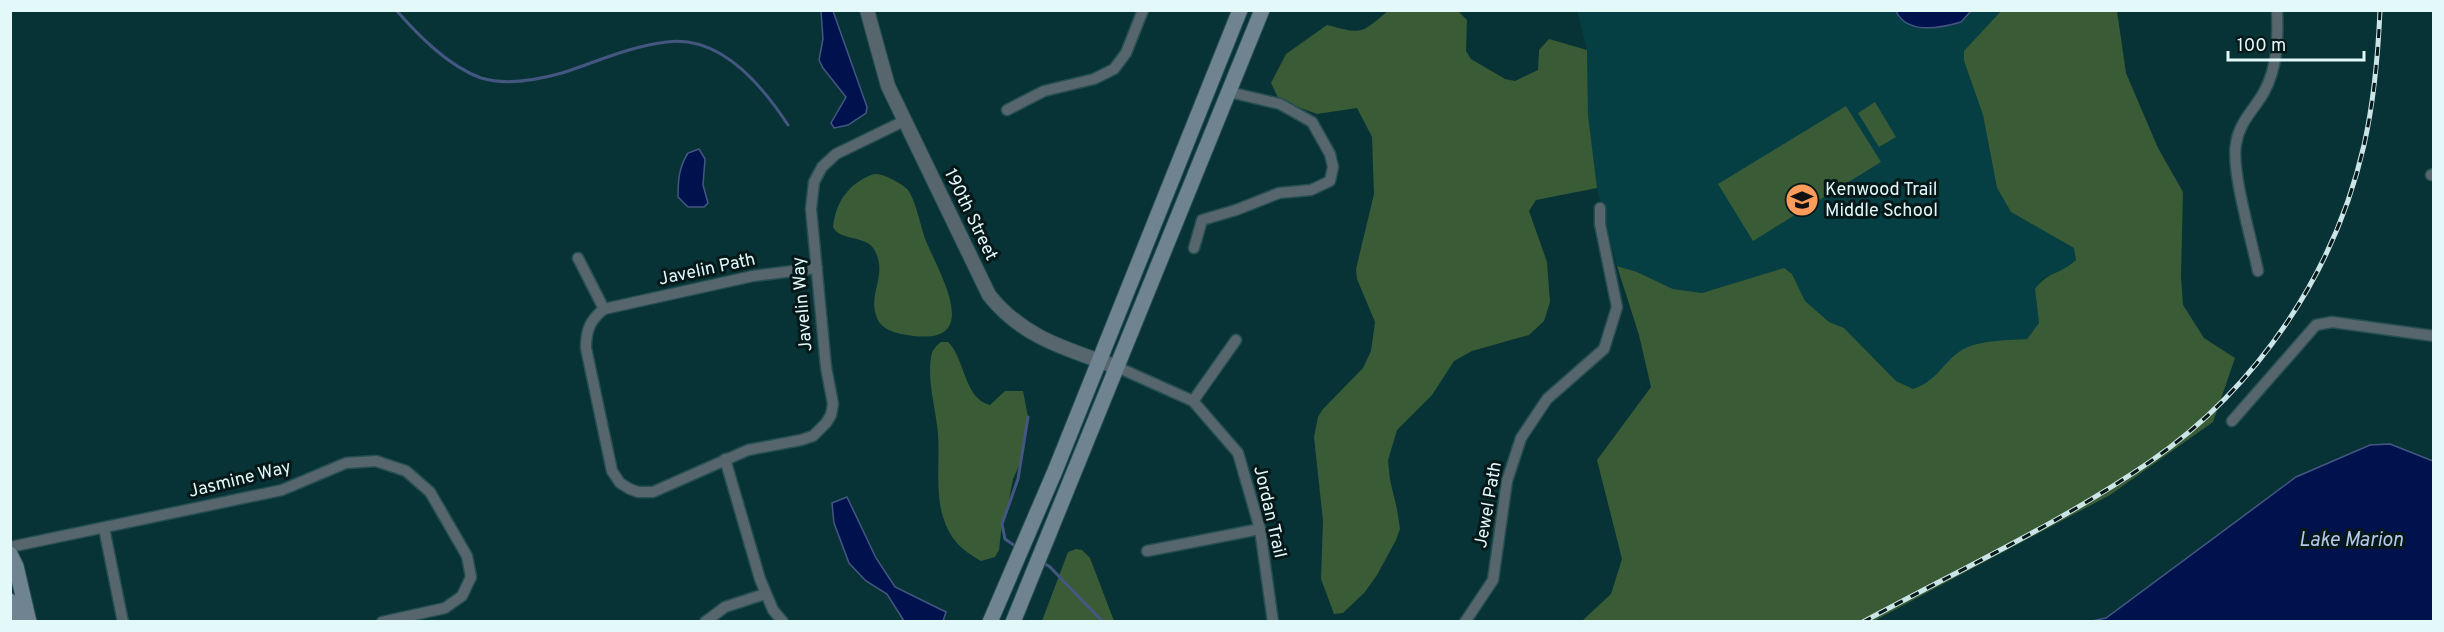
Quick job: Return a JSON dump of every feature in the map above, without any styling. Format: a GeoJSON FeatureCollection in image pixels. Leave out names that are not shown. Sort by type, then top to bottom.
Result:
{"type":"FeatureCollection","features":[{"type":"Feature","properties":{"kind":"main road"},"geometry":{"type":"LineString","coordinates":[[990,621],[1055,471],[1240,10]]}},
{"type":"Feature","properties":{"kind":"main road"},"geometry":{"type":"LineString","coordinates":[[1013,621],[1262,10]]}},
{"type":"Feature","properties":{"kind":"main road"},"geometry":{"type":"LineString","coordinates":[[10,554],[16,566],[29,621]]}},
{"type":"Feature","properties":{"kind":"main road"},"geometry":{"type":"LineString","coordinates":[[10,601],[15,621]]}},
{"type":"Feature","properties":{"kind":"street","name":"190th Street"},"geometry":{"type":"LineString","coordinates":[[867,10],[881,68],[904,121],[989,295],[1013,321],[1032,333],[1117,367]]}},
{"type":"Feature","properties":{"kind":"street"},"geometry":{"type":"LineString","coordinates":[[1007,110],[1044,91],[1094,79],[1114,69],[1126,53],[1143,10]]}},
{"type":"Feature","properties":{"kind":"street"},"geometry":{"type":"LineString","coordinates":[[2258,271],[2235,164],[2235,145],[2241,124],[2264,91],[2274,66],[2278,43],[2277,10]]}},
{"type":"Feature","properties":{"kind":"street"},"geometry":{"type":"LineString","coordinates":[[1194,248],[1202,220],[1280,193],[1311,190],[1330,181],[1333,167],[1330,154],[1312,122],[1280,104],[1229,92]]}},
{"type":"Feature","properties":{"kind":"street","name":"Javelin Way"},"geometry":{"type":"LineString","coordinates":[[725,459],[748,450],[801,440],[813,435],[831,415],[833,404],[826,367],[817,268],[812,198],[814,182],[822,167],[844,149],[904,121]]}},
{"type":"Feature","properties":{"kind":"street","name":"Jewel Path"},"geometry":{"type":"LineString","coordinates":[[1465,621],[1493,580],[1507,482],[1521,438],[1547,399],[1604,349],[1617,307],[1600,224],[1600,208]]}},
{"type":"Feature","properties":{"kind":"street"},"geometry":{"type":"LineString","coordinates":[[578,258],[604,309],[590,324],[586,348],[610,463],[616,478],[630,489],[638,492],[653,492],[725,459],[765,594],[773,610],[783,621]]}},
{"type":"Feature","properties":{"kind":"street","name":"Javelin Path"},"geometry":{"type":"LineString","coordinates":[[604,309],[753,276],[817,268]]}},
{"type":"Feature","properties":{"kind":"street"},"geometry":{"type":"LineString","coordinates":[[2232,421],[2316,326],[2332,322],[2433,336]]}},
{"type":"Feature","properties":{"kind":"street"},"geometry":{"type":"LineString","coordinates":[[1193,401],[1236,340]]}},
{"type":"Feature","properties":{"kind":"street","name":"Jordan Trail"},"geometry":{"type":"LineString","coordinates":[[1117,367],[1193,401],[1238,453],[1260,529],[1273,621]]}},
{"type":"Feature","properties":{"kind":"street","name":"Jasmine Way"},"geometry":{"type":"LineString","coordinates":[[10,548],[282,490],[346,463],[376,461],[406,471],[430,492],[467,556],[471,577],[462,596],[446,608],[382,621]]}},
{"type":"Feature","properties":{"kind":"street"},"geometry":{"type":"LineString","coordinates":[[104,528],[123,621]]}},
{"type":"Feature","properties":{"kind":"street"},"geometry":{"type":"LineString","coordinates":[[1147,551],[1260,529]]}},
{"type":"Feature","properties":{"kind":"street"},"geometry":{"type":"LineString","coordinates":[[705,621],[725,607],[765,594]]}},
{"type":"Feature","properties":{"kind":"shaded area","name":"Kenwood Trail Middle School"},"geometry":{"type":"Polygon","coordinates":[[[1577,11],[2002,11],[1964,51],[1964,61],[1983,115],[1997,188],[2011,212],[2074,248],[2076,260],[2064,271],[2043,278],[2035,289],[2039,323],[2027,339],[1980,343],[1957,353],[1928,383],[1913,389],[1896,381],[1844,328],[1829,322],[1805,301],[1792,274],[1784,269],[1702,293],[1673,289],[1637,272],[1617,266],[1597,188],[1588,115],[1587,50],[1577,11]]]}},
{"type":"Feature","properties":{"kind":"green space"},"geometry":{"type":"Polygon","coordinates":[[[2002,10],[2117,11],[2126,73],[2158,148],[2183,192],[2181,276],[2183,305],[2204,338],[2235,358],[2213,422],[2110,495],[1874,621],[1582,621],[1611,594],[1622,559],[1597,460],[1651,387],[1639,335],[1617,266],[1637,272],[1673,289],[1702,293],[1784,268],[1792,274],[1805,301],[1829,322],[1844,328],[1896,381],[1913,389],[1931,379],[1962,350],[1980,343],[2027,339],[2039,323],[2035,289],[2049,276],[2076,260],[2074,248],[2011,212],[1997,188],[1983,115],[1964,61],[1964,51],[2002,10]]]}},
{"type":"Feature","properties":{"kind":"green space"},"geometry":{"type":"Polygon","coordinates":[[[1388,11],[1458,11],[1467,20],[1466,51],[1471,59],[1505,79],[1515,81],[1538,70],[1539,50],[1549,39],[1587,50],[1588,115],[1597,188],[1536,200],[1529,211],[1547,262],[1550,302],[1544,321],[1529,335],[1472,351],[1454,361],[1432,395],[1397,430],[1388,460],[1400,529],[1377,575],[1365,592],[1343,613],[1334,614],[1321,579],[1323,521],[1314,437],[1318,417],[1323,409],[1363,368],[1371,351],[1375,322],[1357,279],[1356,269],[1374,194],[1372,137],[1357,108],[1317,114],[1279,100],[1271,83],[1286,54],[1327,25],[1354,31],[1360,30],[1371,25],[1388,11]]]}},
{"type":"Feature","properties":{"kind":"green space"},"geometry":{"type":"Polygon","coordinates":[[[1875,102],[1896,137],[1879,147],[1858,113],[1875,102]]]}},
{"type":"Feature","properties":{"kind":"green space"},"geometry":{"type":"Polygon","coordinates":[[[1846,106],[1881,162],[1753,241],[1718,184],[1846,106]]]}},
{"type":"Feature","properties":{"kind":"green space"},"geometry":{"type":"Polygon","coordinates":[[[874,174],[887,177],[900,184],[907,189],[913,199],[926,241],[947,290],[951,306],[951,320],[945,331],[931,336],[907,335],[885,328],[879,322],[875,309],[879,269],[875,251],[866,242],[841,235],[833,227],[837,209],[845,194],[857,182],[874,174]]]}},
{"type":"Feature","properties":{"kind":"green space"},"geometry":{"type":"Polygon","coordinates":[[[941,342],[948,342],[954,349],[970,387],[981,401],[990,405],[1005,391],[1023,391],[1028,417],[1022,459],[1013,479],[1002,524],[999,550],[995,557],[981,561],[968,553],[953,538],[946,525],[941,507],[938,487],[938,434],[930,366],[932,352],[941,342]]]}},
{"type":"Feature","properties":{"kind":"green space"},"geometry":{"type":"Polygon","coordinates":[[[1076,549],[1082,550],[1090,558],[1114,621],[1042,621],[1068,552],[1076,549]]]}},
{"type":"Feature","properties":{"kind":"water"},"geometry":{"type":"Polygon","coordinates":[[[821,11],[833,11],[867,107],[866,113],[848,125],[834,128],[831,123],[846,97],[819,60],[823,39],[821,11]]]}},
{"type":"Feature","properties":{"kind":"water"},"geometry":{"type":"Polygon","coordinates":[[[1896,11],[1971,11],[1961,22],[1925,28],[1908,24],[1896,11]]]}},
{"type":"Feature","properties":{"kind":"water"},"geometry":{"type":"Polygon","coordinates":[[[699,149],[705,159],[703,185],[708,203],[704,207],[688,207],[678,197],[680,174],[688,153],[699,149]]]}},
{"type":"Feature","properties":{"kind":"water","name":"Lake Marion"},"geometry":{"type":"Polygon","coordinates":[[[2390,444],[2433,461],[2433,621],[2092,621],[2106,618],[2296,477],[2370,445],[2390,444]]]}},
{"type":"Feature","properties":{"kind":"water"},"geometry":{"type":"Polygon","coordinates":[[[847,497],[876,558],[895,587],[946,612],[943,621],[904,621],[887,594],[866,581],[849,563],[834,523],[832,503],[847,497]]]}},
{"type":"Feature","properties":{"kind":"waterway"},"geometry":{"type":"LineString","coordinates":[[396,10],[424,40],[457,66],[481,78],[501,82],[552,76],[654,44],[686,42],[705,46],[738,66],[752,79],[788,125]]}},
{"type":"Feature","properties":{"kind":"waterway"},"geometry":{"type":"LineString","coordinates":[[1018,548],[1005,539],[1002,524],[1018,479],[1028,417]]}},
{"type":"Feature","properties":{"kind":"waterway"},"geometry":{"type":"LineString","coordinates":[[1042,562],[1050,567],[1103,622]]}},
{"type":"Feature","properties":{"kind":"railway"},"geometry":{"type":"LineString","coordinates":[[1863,622],[2046,525],[2117,484],[2190,431],[2258,362],[2287,323],[2312,281],[2334,238],[2351,192],[2370,112],[2377,61],[2380,10]]}},
{"type":"Feature","properties":{"kind":"place","name":"Kenwood Trail Middle School"},"geometry":{"type":"Point","coordinates":[1802,200]}}]}
